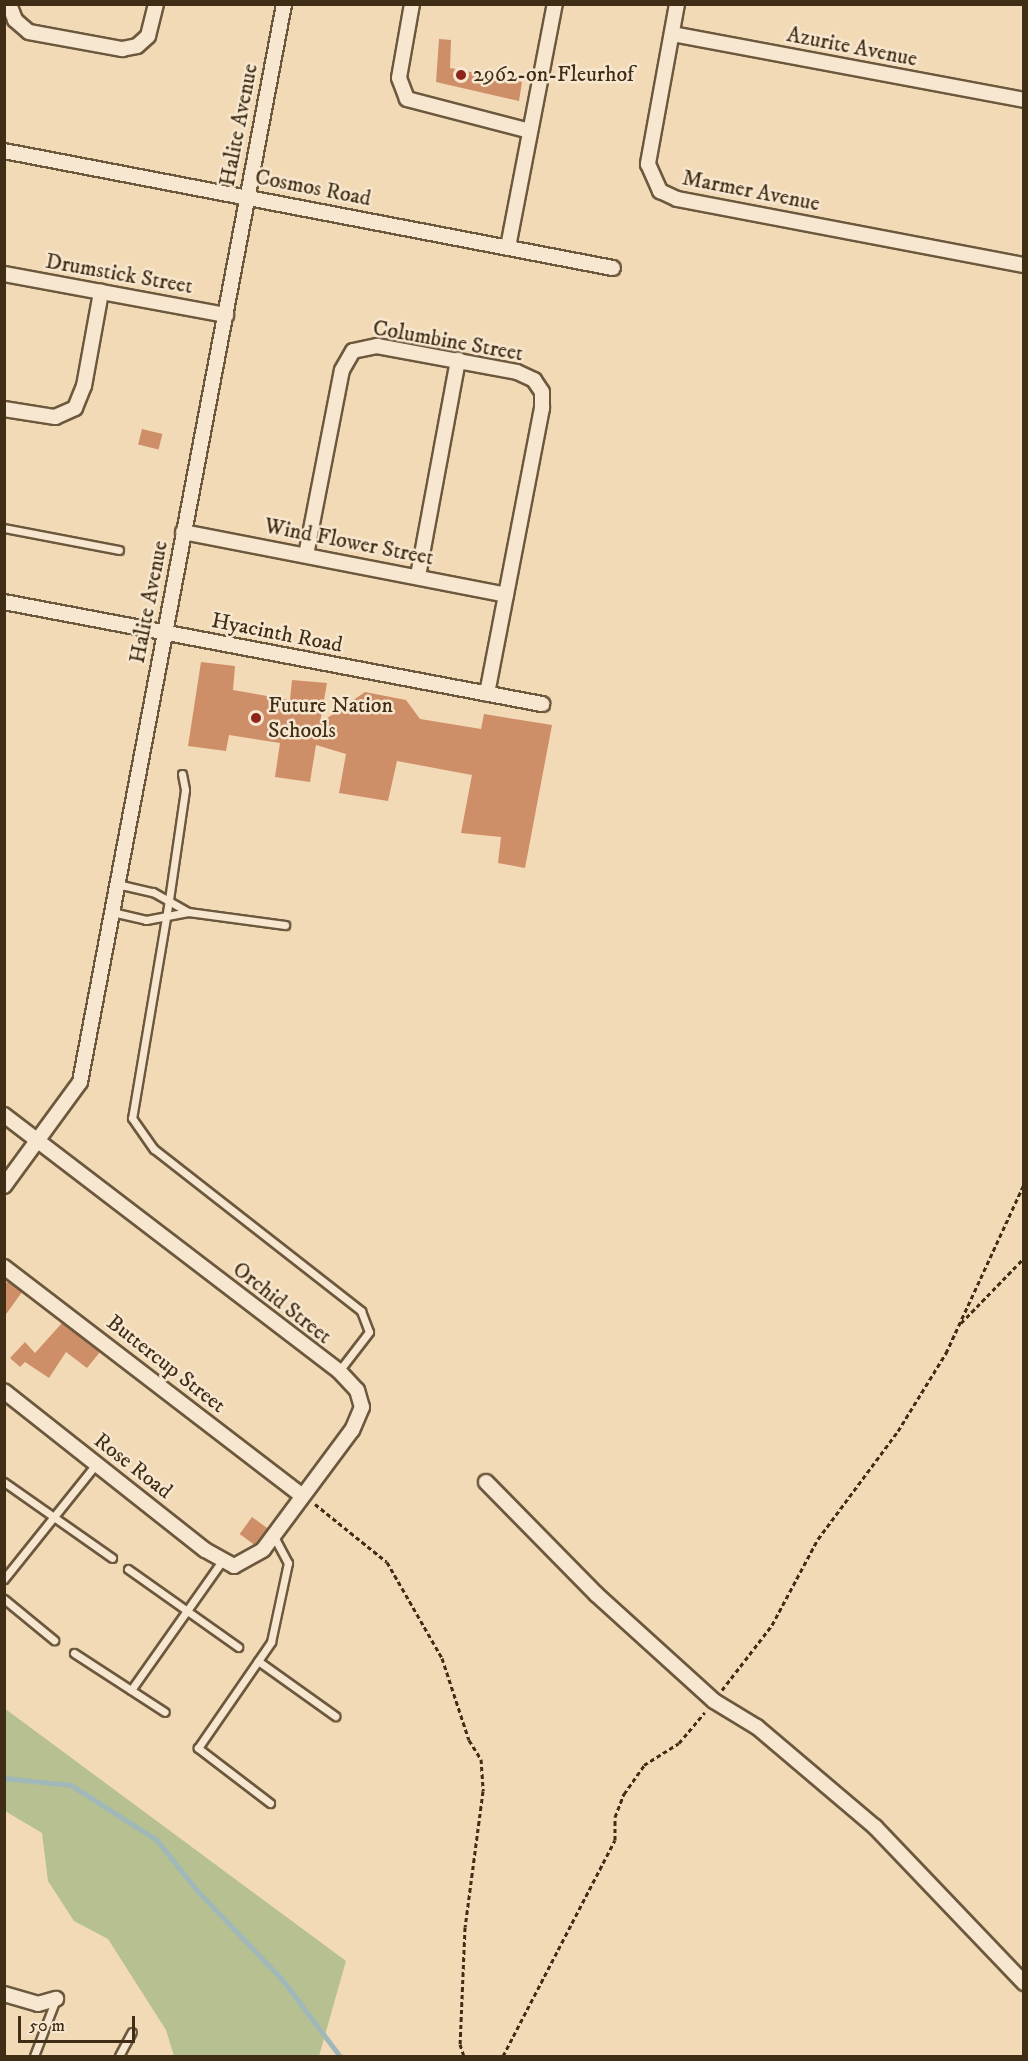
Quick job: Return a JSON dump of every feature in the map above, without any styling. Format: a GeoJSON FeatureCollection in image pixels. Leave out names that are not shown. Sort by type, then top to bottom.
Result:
{"type":"FeatureCollection","features":[{"type":"Feature","properties":{"kind":"street"},"geometry":{"type":"LineString","coordinates":[[9,4],[15,20],[29,32],[122,49],[137,46],[148,36],[156,4]]}},
{"type":"Feature","properties":{"kind":"street","name":"Halite Avenue"},"geometry":{"type":"LineString","coordinates":[[4,1186],[80,1082],[284,4]]}},
{"type":"Feature","properties":{"kind":"street"},"geometry":{"type":"LineString","coordinates":[[412,4],[399,78],[407,99],[530,131]]}},
{"type":"Feature","properties":{"kind":"street"},"geometry":{"type":"LineString","coordinates":[[508,247],[555,4]]}},
{"type":"Feature","properties":{"kind":"street","name":"Marmer Avenue"},"geometry":{"type":"LineString","coordinates":[[677,4],[648,164],[654,183],[667,196],[1023,265]]}},
{"type":"Feature","properties":{"kind":"street","name":"Azurite Avenue"},"geometry":{"type":"LineString","coordinates":[[672,34],[1023,100]]}},
{"type":"Feature","properties":{"kind":"street","name":"Cosmos Road"},"geometry":{"type":"LineString","coordinates":[[4,151],[613,268]]}},
{"type":"Feature","properties":{"kind":"street","name":"Drumstick Street"},"geometry":{"type":"LineString","coordinates":[[4,274],[226,315]]}},
{"type":"Feature","properties":{"kind":"street"},"geometry":{"type":"LineString","coordinates":[[4,409],[55,417],[75,408],[84,386],[101,292]]}},
{"type":"Feature","properties":{"kind":"street","name":"Columbine Street"},"geometry":{"type":"LineString","coordinates":[[306,555],[342,370],[349,355],[368,345],[458,360],[526,375],[542,392],[487,694]]}},
{"type":"Feature","properties":{"kind":"street"},"geometry":{"type":"LineString","coordinates":[[418,576],[458,360]]}},
{"type":"Feature","properties":{"kind":"street","name":"Wind Flower Street"},"geometry":{"type":"LineString","coordinates":[[183,532],[418,576],[506,595]]}},
{"type":"Feature","properties":{"kind":"street","name":"Hyacinth Road"},"geometry":{"type":"LineString","coordinates":[[4,602],[542,704]]}},
{"type":"Feature","properties":{"kind":"street","name":"Orchid Street"},"geometry":{"type":"LineString","coordinates":[[4,1115],[339,1371],[357,1390],[361,1414],[258,1555],[239,1566]]}},
{"type":"Feature","properties":{"kind":"street","name":"Buttercup Street"},"geometry":{"type":"LineString","coordinates":[[4,1267],[301,1495]]}},
{"type":"Feature","properties":{"kind":"street","name":"Rose Road"},"geometry":{"type":"LineString","coordinates":[[4,1390],[222,1561],[239,1566]]}},
{"type":"Feature","properties":{"kind":"street"},"geometry":{"type":"LineString","coordinates":[[486,1482],[596,1594],[714,1701],[757,1727],[852,1806],[1023,1983]]}},
{"type":"Feature","properties":{"kind":"street"},"geometry":{"type":"LineString","coordinates":[[4,1994],[38,2004],[56,2000]]}},
{"type":"Feature","properties":{"kind":"lane"},"geometry":{"type":"LineString","coordinates":[[4,528],[119,550]]}},
{"type":"Feature","properties":{"kind":"lane"},"geometry":{"type":"LineString","coordinates":[[182,774],[185,790],[169,900],[132,1101],[133,1124],[154,1149],[362,1311],[369,1332],[339,1371]]}},
{"type":"Feature","properties":{"kind":"lane"},"geometry":{"type":"LineString","coordinates":[[117,884],[169,900],[188,912]]}},
{"type":"Feature","properties":{"kind":"lane"},"geometry":{"type":"LineString","coordinates":[[112,912],[146,920],[188,912],[285,926]]}},
{"type":"Feature","properties":{"kind":"lane"},"geometry":{"type":"LineString","coordinates":[[4,1579],[96,1463]]}},
{"type":"Feature","properties":{"kind":"lane"},"geometry":{"type":"LineString","coordinates":[[4,1482],[112,1558]]}},
{"type":"Feature","properties":{"kind":"lane"},"geometry":{"type":"LineString","coordinates":[[270,1803],[198,1748],[271,1642],[288,1572],[285,1554],[273,1535]]}},
{"type":"Feature","properties":{"kind":"lane"},"geometry":{"type":"LineString","coordinates":[[131,1690],[222,1561]]}},
{"type":"Feature","properties":{"kind":"lane"},"geometry":{"type":"LineString","coordinates":[[128,1569],[238,1647]]}},
{"type":"Feature","properties":{"kind":"lane"},"geometry":{"type":"LineString","coordinates":[[4,1599],[54,1640]]}},
{"type":"Feature","properties":{"kind":"lane"},"geometry":{"type":"LineString","coordinates":[[74,1653],[165,1712]]}},
{"type":"Feature","properties":{"kind":"lane"},"geometry":{"type":"LineString","coordinates":[[258,1661],[335,1716]]}},
{"type":"Feature","properties":{"kind":"lane"},"geometry":{"type":"LineString","coordinates":[[34,2056],[56,2000]]}},
{"type":"Feature","properties":{"kind":"lane"},"geometry":{"type":"LineString","coordinates":[[119,2056],[132,2032]]}},
{"type":"Feature","properties":{"kind":"path"},"geometry":{"type":"LineString","coordinates":[[503,2056],[615,1840],[615,1817],[624,1794],[644,1765],[680,1743],[772,1625],[818,1539],[898,1431],[960,1325],[1023,1184]]}},
{"type":"Feature","properties":{"kind":"path"},"geometry":{"type":"LineString","coordinates":[[960,1325],[1023,1258]]}},
{"type":"Feature","properties":{"kind":"path"},"geometry":{"type":"LineString","coordinates":[[301,1495],[387,1562],[442,1658],[469,1740],[482,1759],[483,1791],[465,1927],[460,2044],[464,2056]]}},
{"type":"Feature","properties":{"kind":"green space"},"geometry":{"type":"Polygon","coordinates":[[[4,1708],[346,1961],[319,2056],[174,2056],[166,2030],[108,1939],[74,1921],[48,1881],[42,1833],[5,1811],[4,1708]]]}},
{"type":"Feature","properties":{"kind":"building","name":"2962-on-Fleurhof"},"geometry":{"type":"Polygon","coordinates":[[[439,39],[451,40],[450,68],[522,82],[519,101],[436,82],[439,39]]]}},
{"type":"Feature","properties":{"kind":"building"},"geometry":{"type":"Polygon","coordinates":[[[142,429],[162,434],[159,450],[138,445],[142,429]]]}},
{"type":"Feature","properties":{"kind":"building"},"geometry":{"type":"Polygon","coordinates":[[[201,662],[235,666],[233,690],[290,700],[292,680],[327,683],[320,723],[365,692],[406,700],[420,719],[481,729],[484,714],[552,725],[525,868],[498,863],[501,837],[461,833],[472,775],[397,761],[388,801],[339,793],[346,754],[316,745],[310,782],[275,777],[280,743],[229,735],[226,751],[188,746],[201,662]]]}},
{"type":"Feature","properties":{"kind":"building"},"geometry":{"type":"Polygon","coordinates":[[[8,1281],[22,1292],[4,1317],[4,1286],[8,1281]]]}},
{"type":"Feature","properties":{"kind":"building"},"geometry":{"type":"Polygon","coordinates":[[[62,1323],[100,1352],[87,1368],[66,1352],[49,1378],[25,1362],[20,1367],[10,1358],[25,1342],[35,1353],[62,1323]]]}},
{"type":"Feature","properties":{"kind":"building"},"geometry":{"type":"Polygon","coordinates":[[[252,1517],[267,1528],[255,1545],[240,1534],[252,1517]]]}},
{"type":"Feature","properties":{"kind":"waterway"},"geometry":{"type":"LineString","coordinates":[[4,1778],[71,1785],[157,1840],[197,1890],[283,1980],[340,2056]]}},
{"type":"Feature","properties":{"kind":"place","name":"2962-on-Fleurhof"},"geometry":{"type":"Point","coordinates":[461,75]}},
{"type":"Feature","properties":{"kind":"place","name":"Future Nation Schools"},"geometry":{"type":"Point","coordinates":[256,718]}}]}
